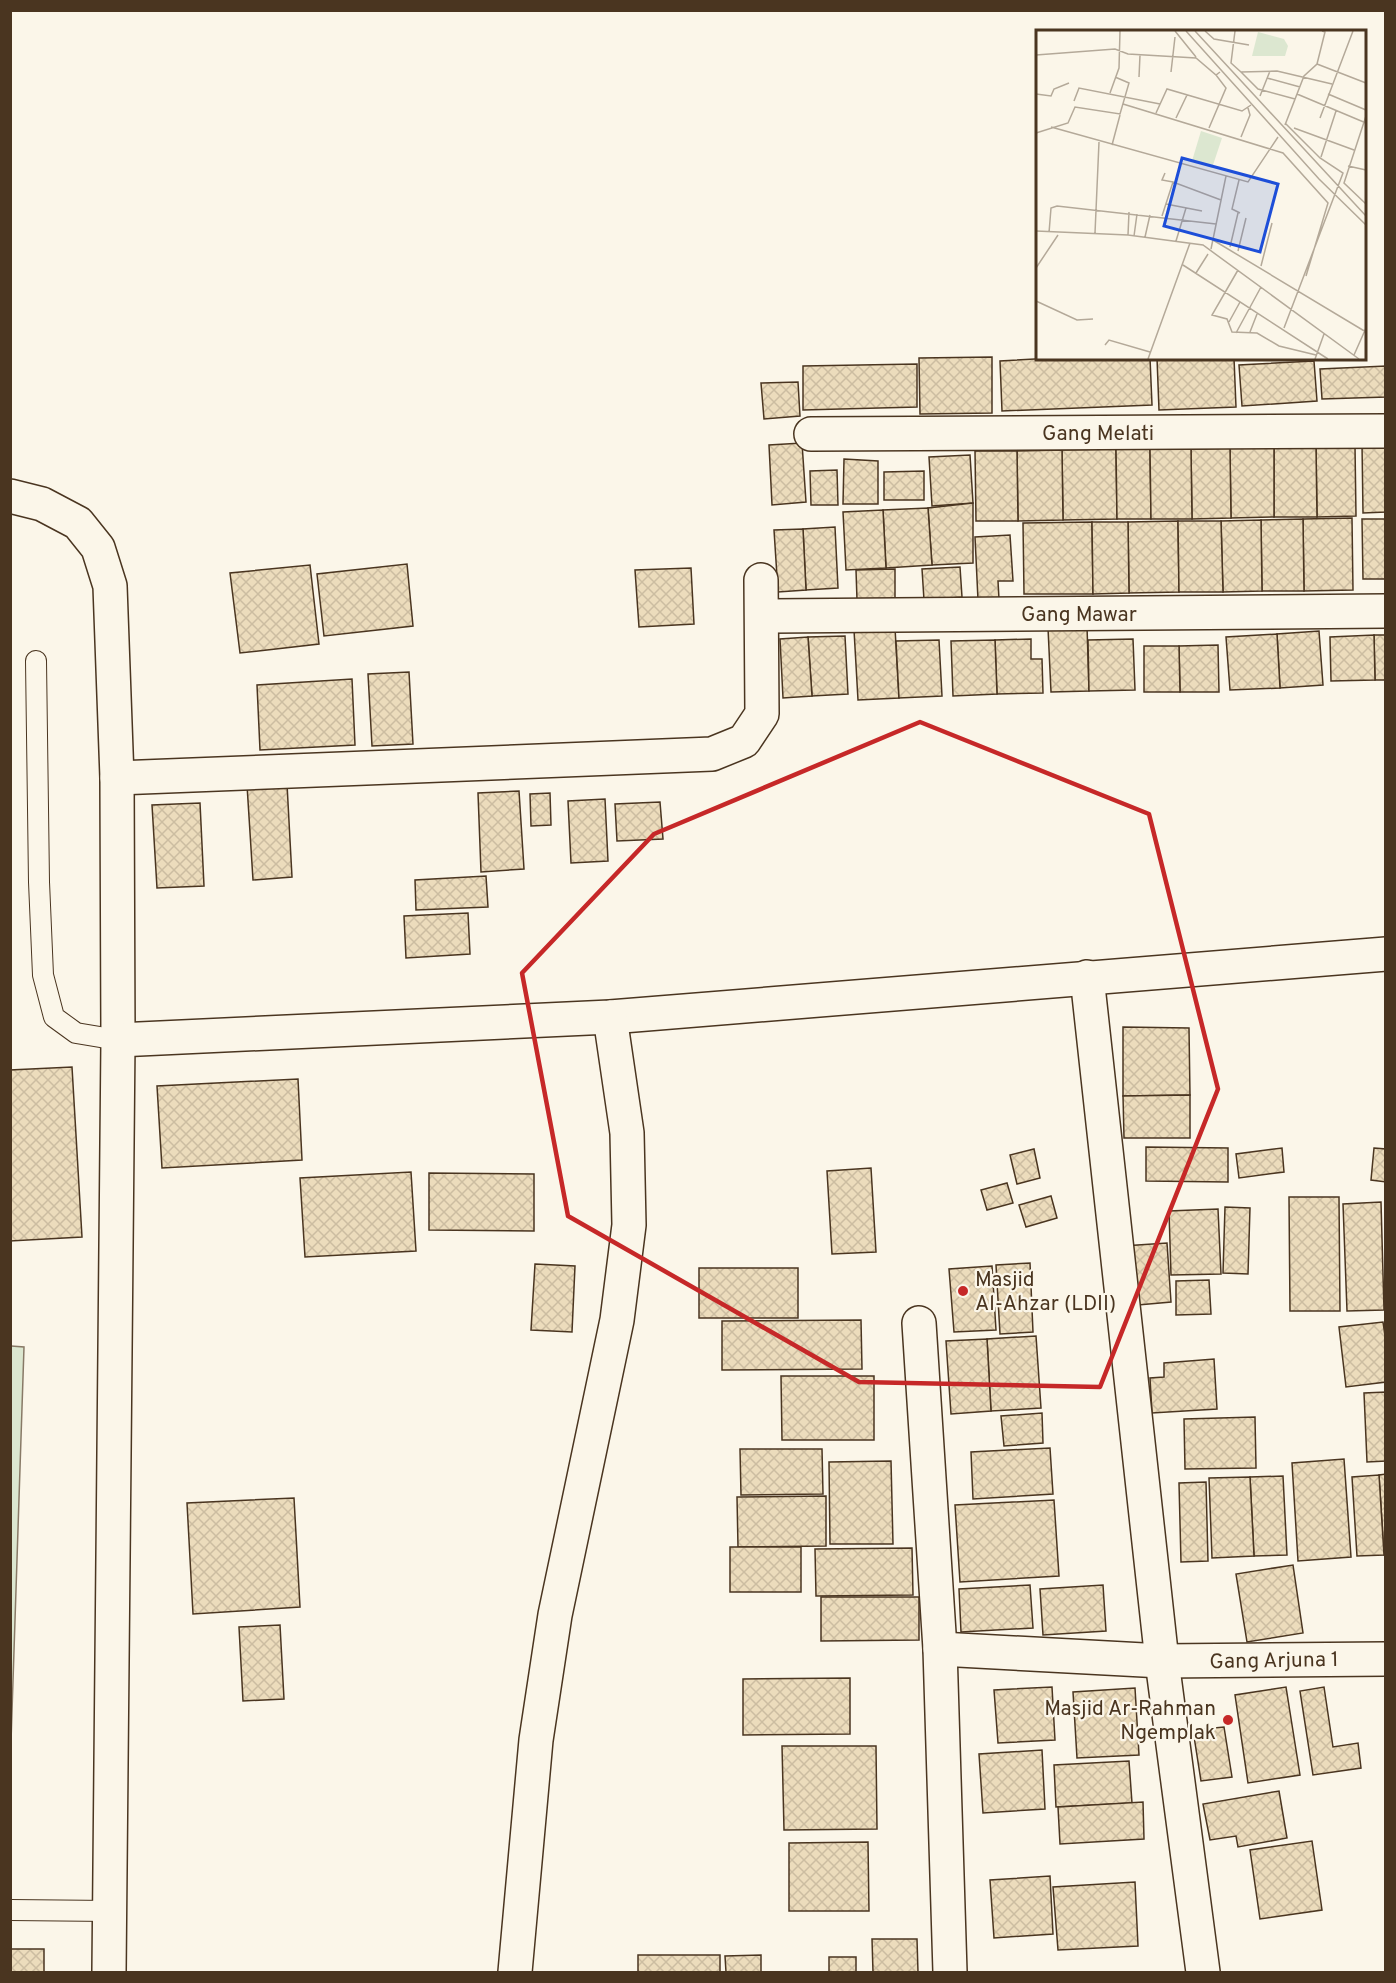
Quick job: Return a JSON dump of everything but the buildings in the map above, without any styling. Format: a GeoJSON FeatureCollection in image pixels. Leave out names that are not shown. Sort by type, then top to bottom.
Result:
{"type":"FeatureCollection","features":[{"type":"Feature","properties":{"kind":"street","name":"Gang Melati"},"geometry":{"type":"LineString","coordinates":[[811,435],[1386,431]]}},
{"type":"Feature","properties":{"kind":"street"},"geometry":{"type":"LineString","coordinates":[[10,496],[42,504],[78,523],[98,548],[110,586],[117,777],[118,1040],[109,1972]]}},
{"type":"Feature","properties":{"kind":"street"},"geometry":{"type":"LineString","coordinates":[[117,777],[712,754],[744,741],[762,714],[761,580]]}},
{"type":"Feature","properties":{"kind":"street","name":"Gang Mawar"},"geometry":{"type":"LineString","coordinates":[[772,616],[1386,611]]}},
{"type":"Feature","properties":{"kind":"street"},"geometry":{"type":"LineString","coordinates":[[118,1040],[610,1017],[1386,954]]}},
{"type":"Feature","properties":{"kind":"street"},"geometry":{"type":"LineString","coordinates":[[1087,977],[1162,1661],[1203,1972]]}},
{"type":"Feature","properties":{"kind":"street"},"geometry":{"type":"LineString","coordinates":[[515,1972],[541,1706],[555,1615],[617,1320],[629,1225],[627,1133],[610,1017]]}},
{"type":"Feature","properties":{"kind":"street"},"geometry":{"type":"LineString","coordinates":[[919,1323],[940,1649],[950,1972]]}},
{"type":"Feature","properties":{"kind":"street","name":"Gang Arjuna 1"},"geometry":{"type":"LineString","coordinates":[[940,1649],[1162,1661],[1386,1659]]}},
{"type":"Feature","properties":{"kind":"lane"},"geometry":{"type":"LineString","coordinates":[[36,661],[39,882],[43,975],[54,1017],[76,1033],[118,1040]]}},
{"type":"Feature","properties":{"kind":"lane"},"geometry":{"type":"LineString","coordinates":[[10,1910],[110,1911]]}},
{"type":"Feature","properties":{"kind":"highlighted area"},"geometry":{"type":"Polygon","coordinates":[[[920,722],[1149,814],[1218,1089],[1100,1387],[859,1382],[568,1216],[522,973],[654,834],[920,722]]]}},
{"type":"Feature","properties":{"kind":"green space"},"geometry":{"type":"Polygon","coordinates":[[[10,1346],[24,1347],[11,1742],[10,1346]]]}},
{"type":"Feature","properties":{"kind":"place","name":"Masjid Al-Ahzar (LDII)"},"geometry":{"type":"Point","coordinates":[963,1291]}},
{"type":"Feature","properties":{"kind":"place","name":"Masjid Ar-Rahman Ngemplak"},"geometry":{"type":"Point","coordinates":[1228,1720]}}]}
